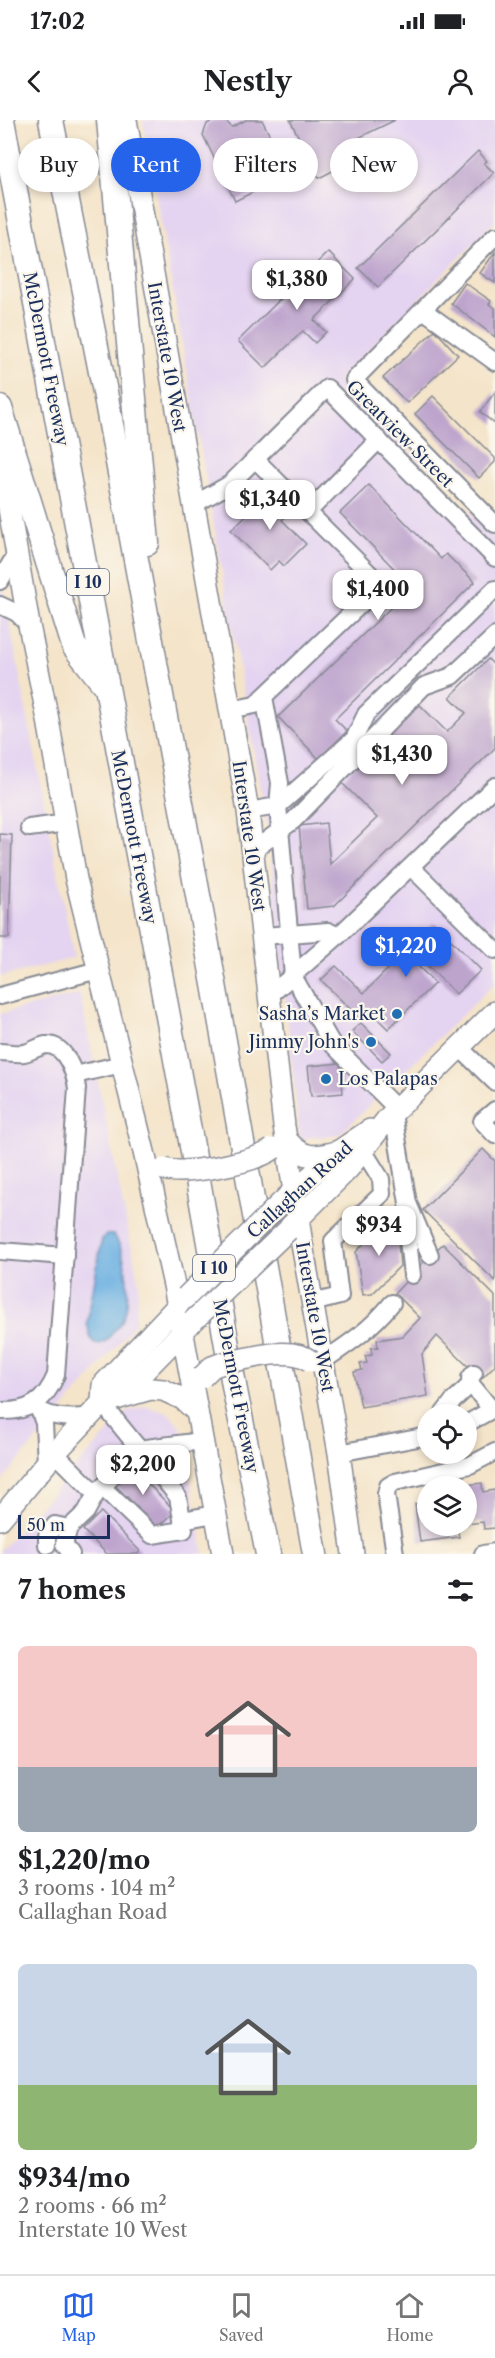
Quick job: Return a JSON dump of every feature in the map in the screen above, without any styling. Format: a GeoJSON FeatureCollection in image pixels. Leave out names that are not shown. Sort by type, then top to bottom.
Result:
{"type":"FeatureCollection","features":[{"type":"Feature","properties":{"kind":"highway","name":"McDermott Freeway"},"geometry":{"type":"LineString","coordinates":[[2,120],[184,1101],[235,1391],[268,1554]]}},
{"type":"Feature","properties":{"kind":"highway","name":"I 10"},"geometry":{"type":"LineString","coordinates":[[51,120],[105,392],[315,1554]]}},
{"type":"Feature","properties":{"kind":"highway"},"geometry":{"type":"LineString","coordinates":[[110,120],[162,704]]}},
{"type":"Feature","properties":{"kind":"highway"},"geometry":{"type":"LineString","coordinates":[[0,408],[74,646],[106,687]]}},
{"type":"Feature","properties":{"kind":"main road","name":"Interstate 10 West"},"geometry":{"type":"LineString","coordinates":[[126,120],[248,811],[263,936],[288,1197],[312,1303],[320,1366],[339,1453],[353,1554]]}},
{"type":"Feature","properties":{"kind":"main road"},"geometry":{"type":"LineString","coordinates":[[0,456],[28,625],[76,879],[185,1314],[198,1395],[202,1441],[223,1554]]}},
{"type":"Feature","properties":{"kind":"main road","name":"Callaghan Road"},"geometry":{"type":"LineString","coordinates":[[0,1519],[51,1458],[103,1406],[103,1385],[293,1225],[348,1168],[393,1114],[459,1047],[492,1020]]}},
{"type":"Feature","properties":{"kind":"main road","name":"Callaghan Road"},"geometry":{"type":"LineString","coordinates":[[185,1314],[288,1197],[339,1151],[393,1114]]}},
{"type":"Feature","properties":{"kind":"main road"},"geometry":{"type":"LineString","coordinates":[[144,1152],[154,1163],[164,1169],[179,1172],[255,1159],[281,1138],[295,1150],[309,1156],[339,1151]]}},
{"type":"Feature","properties":{"kind":"main road"},"geometry":{"type":"LineString","coordinates":[[103,1406],[151,1389],[163,1390],[183,1399],[198,1395],[212,1367],[220,1364],[281,1353],[304,1356],[320,1366]]}},
{"type":"Feature","properties":{"kind":"street"},"geometry":{"type":"LineString","coordinates":[[476,539],[494,522],[354,380],[495,236]]}},
{"type":"Feature","properties":{"kind":"street"},"geometry":{"type":"LineString","coordinates":[[423,310],[495,362]]}},
{"type":"Feature","properties":{"kind":"street","name":"Greatview Street"},"geometry":{"type":"LineString","coordinates":[[193,505],[230,484],[327,388],[495,558]]}},
{"type":"Feature","properties":{"kind":"street"},"geometry":{"type":"LineString","coordinates":[[309,512],[379,440]]}},
{"type":"Feature","properties":{"kind":"street"},"geometry":{"type":"LineString","coordinates":[[230,710],[255,705],[381,585],[255,459]]}},
{"type":"Feature","properties":{"kind":"street"},"geometry":{"type":"LineString","coordinates":[[0,580],[16,554]]}},
{"type":"Feature","properties":{"kind":"street"},"geometry":{"type":"LineString","coordinates":[[248,811],[278,806],[354,739],[366,714],[495,590]]}},
{"type":"Feature","properties":{"kind":"street"},"geometry":{"type":"LineString","coordinates":[[0,605],[17,613],[28,625]]}},
{"type":"Feature","properties":{"kind":"street"},"geometry":{"type":"LineString","coordinates":[[254,850],[294,820],[424,686],[452,676],[495,636]]}},
{"type":"Feature","properties":{"kind":"street"},"geometry":{"type":"LineString","coordinates":[[264,697],[280,783],[278,806],[293,976],[332,1044],[393,1114],[408,1203],[429,1255]]}},
{"type":"Feature","properties":{"kind":"street"},"geometry":{"type":"LineString","coordinates":[[269,996],[338,936],[495,786]]}},
{"type":"Feature","properties":{"kind":"street"},"geometry":{"type":"LineString","coordinates":[[29,828],[66,824]]}},
{"type":"Feature","properties":{"kind":"street"},"geometry":{"type":"LineString","coordinates":[[411,867],[495,950]]}},
{"type":"Feature","properties":{"kind":"street"},"geometry":{"type":"LineString","coordinates":[[263,936],[328,931],[338,936]]}},
{"type":"Feature","properties":{"kind":"street"},"geometry":{"type":"LineString","coordinates":[[0,996],[99,970]]}},
{"type":"Feature","properties":{"kind":"street"},"geometry":{"type":"LineString","coordinates":[[0,1052],[25,1053],[47,1045],[56,1048],[68,1059],[75,1075],[77,1088],[57,1367],[54,1380],[37,1409],[44,1423],[51,1458],[99,1490],[152,1535],[184,1530],[178,1497],[103,1406],[59,1417],[37,1409],[16,1412],[0,1411]]}},
{"type":"Feature","properties":{"kind":"street"},"geometry":{"type":"LineString","coordinates":[[459,1047],[495,1082]]}},
{"type":"Feature","properties":{"kind":"street"},"geometry":{"type":"LineString","coordinates":[[75,1075],[122,1064]]}},
{"type":"Feature","properties":{"kind":"street"},"geometry":{"type":"LineString","coordinates":[[495,1110],[482,1121],[495,1135]]}},
{"type":"Feature","properties":{"kind":"street"},"geometry":{"type":"LineString","coordinates":[[312,1303],[340,1296],[333,1241],[382,1194],[381,1179],[363,1150]]}},
{"type":"Feature","properties":{"kind":"street"},"geometry":{"type":"LineString","coordinates":[[408,1203],[406,1223],[412,1275]]}},
{"type":"Feature","properties":{"kind":"street"},"geometry":{"type":"LineString","coordinates":[[0,1251],[65,1256]]}},
{"type":"Feature","properties":{"kind":"street"},"geometry":{"type":"LineString","coordinates":[[320,1366],[376,1323],[392,1303]]}},
{"type":"Feature","properties":{"kind":"street"},"geometry":{"type":"LineString","coordinates":[[451,1404],[472,1378],[492,1415],[477,1420]]}},
{"type":"Feature","properties":{"kind":"street"},"geometry":{"type":"LineString","coordinates":[[339,1453],[417,1438]]}},
{"type":"Feature","properties":{"kind":"street"},"geometry":{"type":"LineString","coordinates":[[70,1554],[64,1544],[69,1528],[86,1512],[99,1490],[138,1449],[202,1441]]}},
{"type":"Feature","properties":{"kind":"street"},"geometry":{"type":"LineString","coordinates":[[395,1554],[386,1494],[388,1486],[395,1482],[470,1465],[495,1452]]}},
{"type":"Feature","properties":{"kind":"street"},"geometry":{"type":"LineString","coordinates":[[182,1520],[215,1514]]}},
{"type":"Feature","properties":{"kind":"street"},"geometry":{"type":"LineString","coordinates":[[47,1545],[46,1536],[55,1525],[69,1528]]}},
{"type":"Feature","properties":{"kind":"street"},"geometry":{"type":"LineString","coordinates":[[483,1554],[495,1552]]}},
{"type":"Feature","properties":{"kind":"shaded area"},"geometry":{"type":"Polygon","coordinates":[[[143,120],[495,120],[495,222],[338,380],[495,538],[495,983],[340,1134],[300,1139],[268,833],[156,192],[201,192],[201,138],[146,138],[143,120]]]}},
{"type":"Feature","properties":{"kind":"shaded area"},"geometry":{"type":"Polygon","coordinates":[[[0,573],[74,958],[0,977],[0,573]]]}},
{"type":"Feature","properties":{"kind":"shaded area"},"geometry":{"type":"Polygon","coordinates":[[[80,994],[139,1284],[135,1324],[0,1483],[0,1014],[80,994]]]}},
{"type":"Feature","properties":{"kind":"shaded area"},"geometry":{"type":"Polygon","coordinates":[[[146,1406],[168,1413],[181,1427],[204,1554],[0,1554],[0,1551],[128,1411],[146,1406]]]}},
{"type":"Feature","properties":{"kind":"water"},"geometry":{"type":"Polygon","coordinates":[[[107,1235],[114,1235],[122,1253],[127,1277],[127,1302],[119,1325],[106,1341],[95,1344],[91,1339],[87,1323],[102,1239],[107,1235]]]}},
{"type":"Feature","properties":{"kind":"building"},"geometry":{"type":"Polygon","coordinates":[[[224,120],[232,127],[246,120],[262,120],[271,138],[213,138],[213,156],[203,135],[207,124],[224,120]]]}},
{"type":"Feature","properties":{"kind":"building"},"geometry":{"type":"Polygon","coordinates":[[[290,120],[395,120],[358,138],[330,138],[330,172],[319,178],[318,138],[299,138],[290,120]]]}},
{"type":"Feature","properties":{"kind":"building"},"geometry":{"type":"Polygon","coordinates":[[[478,151],[487,161],[484,163],[494,173],[378,287],[358,268],[478,151]]]}},
{"type":"Feature","properties":{"kind":"building"},"geometry":{"type":"Polygon","coordinates":[[[231,192],[253,192],[235,201],[231,192]]]}},
{"type":"Feature","properties":{"kind":"building"},"geometry":{"type":"Polygon","coordinates":[[[328,252],[355,279],[314,320],[326,332],[315,343],[303,331],[265,368],[238,341],[328,252]]]}},
{"type":"Feature","properties":{"kind":"building"},"geometry":{"type":"Polygon","coordinates":[[[495,252],[495,283],[480,273],[495,252]]]}},
{"type":"Feature","properties":{"kind":"building"},"geometry":{"type":"Polygon","coordinates":[[[465,283],[491,301],[489,304],[495,308],[495,337],[451,303],[465,283]]]}},
{"type":"Feature","properties":{"kind":"building"},"geometry":{"type":"Polygon","coordinates":[[[435,330],[458,355],[407,403],[383,378],[435,330]]]}},
{"type":"Feature","properties":{"kind":"building"},"geometry":{"type":"Polygon","coordinates":[[[495,392],[495,424],[480,412],[495,392]]]}},
{"type":"Feature","properties":{"kind":"building"},"geometry":{"type":"Polygon","coordinates":[[[433,396],[495,458],[495,462],[479,478],[415,414],[433,396]]]}},
{"type":"Feature","properties":{"kind":"building"},"geometry":{"type":"Polygon","coordinates":[[[369,485],[441,559],[446,554],[475,582],[335,719],[347,731],[319,759],[278,717],[412,587],[340,513],[369,485]]]}},
{"type":"Feature","properties":{"kind":"building"},"geometry":{"type":"Polygon","coordinates":[[[274,488],[294,509],[282,520],[306,544],[284,566],[279,561],[270,570],[231,530],[274,488]]]}},
{"type":"Feature","properties":{"kind":"building"},"geometry":{"type":"Polygon","coordinates":[[[488,659],[495,666],[495,748],[334,906],[307,909],[299,826],[326,823],[330,864],[377,818],[341,782],[377,740],[380,743],[386,738],[382,733],[394,721],[398,725],[420,705],[447,732],[466,713],[450,697],[488,659]]]}},
{"type":"Feature","properties":{"kind":"building"},"geometry":{"type":"Polygon","coordinates":[[[0,834],[12,835],[9,938],[0,938],[0,834]]]}},
{"type":"Feature","properties":{"kind":"building"},"geometry":{"type":"Polygon","coordinates":[[[434,923],[481,970],[456,994],[422,960],[417,965],[435,983],[388,1029],[370,1011],[361,1020],[321,980],[336,966],[364,993],[434,923]]]}},
{"type":"Feature","properties":{"kind":"building","name":"Jimmy John's"},"geometry":{"type":"Polygon","coordinates":[[[361,1023],[391,1053],[382,1061],[352,1031],[361,1023]]]}},
{"type":"Feature","properties":{"kind":"building","name":"Los Palapas"},"geometry":{"type":"Polygon","coordinates":[[[340,1063],[343,1093],[311,1096],[308,1066],[340,1063]]]}},
{"type":"Feature","properties":{"kind":"building"},"geometry":{"type":"Polygon","coordinates":[[[483,1149],[495,1161],[495,1281],[423,1210],[483,1149]]]}},
{"type":"Feature","properties":{"kind":"building"},"geometry":{"type":"Polygon","coordinates":[[[396,1219],[400,1266],[372,1294],[363,1295],[356,1252],[386,1220],[396,1219]]]}},
{"type":"Feature","properties":{"kind":"building"},"geometry":{"type":"Polygon","coordinates":[[[443,1244],[495,1296],[495,1365],[481,1379],[437,1336],[422,1354],[428,1396],[361,1407],[354,1372],[362,1370],[360,1364],[367,1363],[365,1356],[372,1355],[371,1348],[378,1347],[377,1340],[403,1336],[420,1318],[395,1293],[443,1244]]]}},
{"type":"Feature","properties":{"kind":"building"},"geometry":{"type":"Polygon","coordinates":[[[128,1464],[175,1511],[158,1528],[111,1481],[128,1464]]]}},
{"type":"Feature","properties":{"kind":"building"},"geometry":{"type":"Polygon","coordinates":[[[482,1483],[483,1492],[495,1490],[495,1528],[484,1529],[483,1522],[477,1523],[477,1484],[482,1483]]]}},
{"type":"Feature","properties":{"kind":"building"},"geometry":{"type":"Polygon","coordinates":[[[101,1512],[140,1551],[138,1554],[107,1554],[83,1530],[101,1512]]]}},
{"type":"Feature","properties":{"kind":"building"},"geometry":{"type":"Polygon","coordinates":[[[419,1536],[459,1537],[420,1542],[419,1536]]]}},
{"type":"Feature","properties":{"kind":"place","name":"Sasha’s Market"},"geometry":{"type":"Point","coordinates":[397,1014]}},
{"type":"Feature","properties":{"kind":"place","name":"Jimmy John's"},"geometry":{"type":"Point","coordinates":[371,1042]}},
{"type":"Feature","properties":{"kind":"place","name":"Los Palapas"},"geometry":{"type":"Point","coordinates":[326,1079]}}]}
